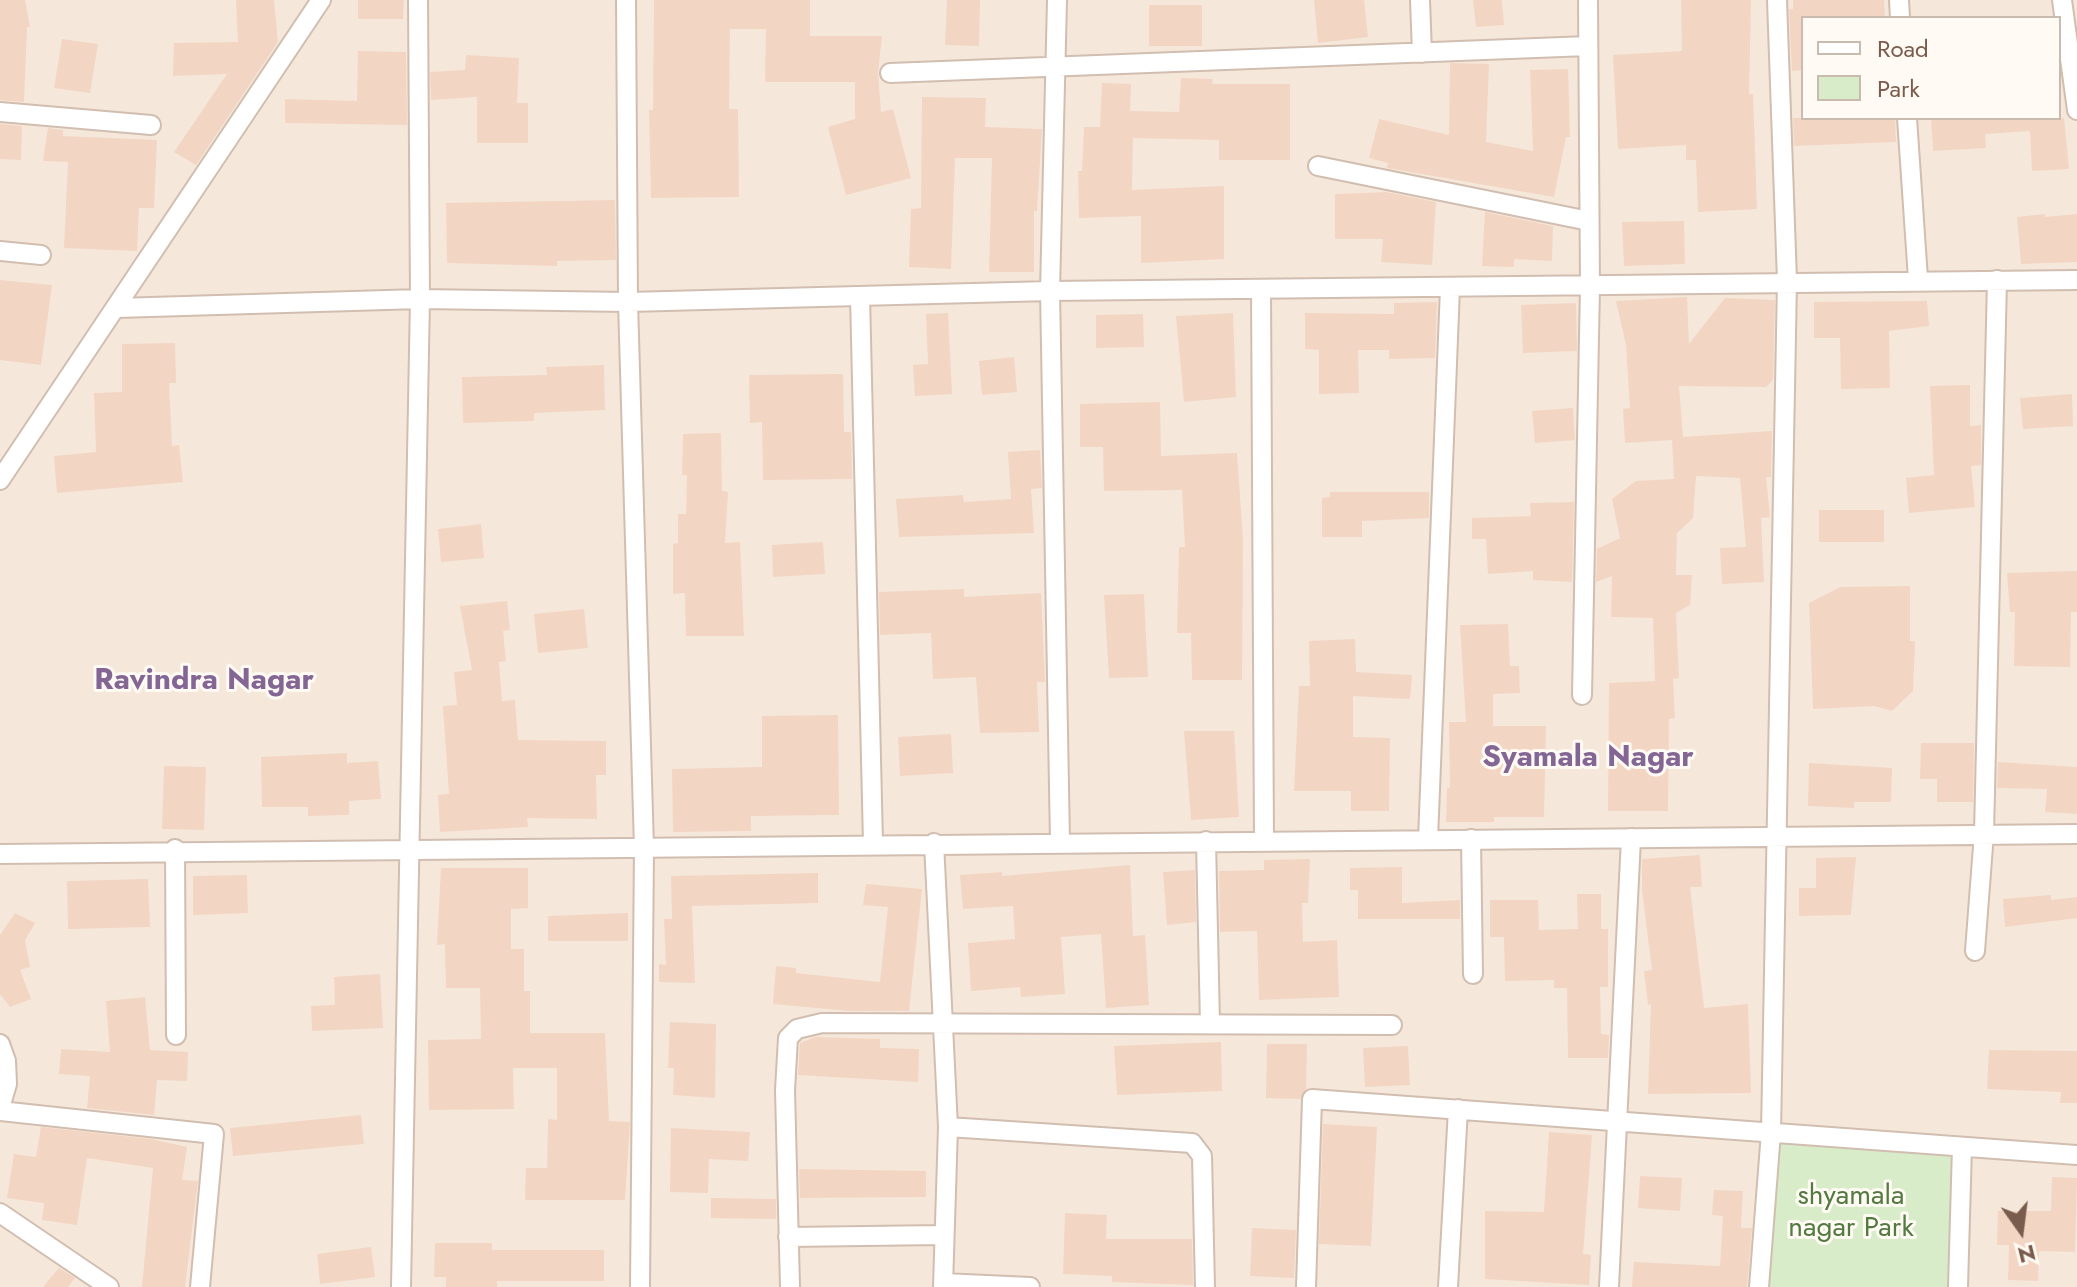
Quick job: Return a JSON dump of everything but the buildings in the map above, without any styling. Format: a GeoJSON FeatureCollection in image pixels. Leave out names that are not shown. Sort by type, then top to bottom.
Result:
{"type":"FeatureCollection","features":[{"type":"Feature","properties":{"kind":"street"},"geometry":{"type":"LineString","coordinates":[[0,480],[321,0]]}},
{"type":"Feature","properties":{"kind":"street"},"geometry":{"type":"LineString","coordinates":[[401,1287],[420,299],[418,0]]}},
{"type":"Feature","properties":{"kind":"street"},"geometry":{"type":"LineString","coordinates":[[626,0],[628,302],[644,848],[640,1287]]}},
{"type":"Feature","properties":{"kind":"street"},"geometry":{"type":"LineString","coordinates":[[1057,0],[1050,291],[1060,842]]}},
{"type":"Feature","properties":{"kind":"street"},"geometry":{"type":"LineString","coordinates":[[1420,0],[1422,53]]}},
{"type":"Feature","properties":{"kind":"street"},"geometry":{"type":"LineString","coordinates":[[1582,695],[1590,286],[1588,0]]}},
{"type":"Feature","properties":{"kind":"street"},"geometry":{"type":"LineString","coordinates":[[1759,1287],[1771,1132],[1787,281],[1777,0]]}},
{"type":"Feature","properties":{"kind":"street"},"geometry":{"type":"LineString","coordinates":[[2062,0],[2077,110]]}},
{"type":"Feature","properties":{"kind":"street"},"geometry":{"type":"LineString","coordinates":[[890,73],[1588,46]]}},
{"type":"Feature","properties":{"kind":"street"},"geometry":{"type":"LineString","coordinates":[[0,112],[151,125]]}},
{"type":"Feature","properties":{"kind":"street"},"geometry":{"type":"LineString","coordinates":[[1907,120],[1918,279]]}},
{"type":"Feature","properties":{"kind":"street"},"geometry":{"type":"LineString","coordinates":[[1318,166],[1589,221]]}},
{"type":"Feature","properties":{"kind":"street"},"geometry":{"type":"LineString","coordinates":[[0,251],[41,255]]}},
{"type":"Feature","properties":{"kind":"street"},"geometry":{"type":"LineString","coordinates":[[117,308],[420,299],[628,302],[1050,291],[1450,288],[1918,279],[2077,280]]}},
{"type":"Feature","properties":{"kind":"street"},"geometry":{"type":"LineString","coordinates":[[1975,951],[1984,833],[1997,280]]}},
{"type":"Feature","properties":{"kind":"street"},"geometry":{"type":"LineString","coordinates":[[1428,839],[1450,288]]}},
{"type":"Feature","properties":{"kind":"street"},"geometry":{"type":"LineString","coordinates":[[1261,289],[1264,840]]}},
{"type":"Feature","properties":{"kind":"street"},"geometry":{"type":"LineString","coordinates":[[860,296],[873,843]]}},
{"type":"Feature","properties":{"kind":"street"},"geometry":{"type":"LineString","coordinates":[[0,854],[175,849],[644,848],[873,843],[2077,834]]}},
{"type":"Feature","properties":{"kind":"street"},"geometry":{"type":"LineString","coordinates":[[1609,1287],[1631,838]]}},
{"type":"Feature","properties":{"kind":"street"},"geometry":{"type":"LineString","coordinates":[[1471,839],[1473,974]]}},
{"type":"Feature","properties":{"kind":"street"},"geometry":{"type":"LineString","coordinates":[[1206,841],[1210,1024]]}},
{"type":"Feature","properties":{"kind":"street"},"geometry":{"type":"LineString","coordinates":[[934,843],[948,1127],[942,1235],[943,1285],[1030,1287]]}},
{"type":"Feature","properties":{"kind":"street"},"geometry":{"type":"LineString","coordinates":[[175,849],[176,1035]]}},
{"type":"Feature","properties":{"kind":"street"},"geometry":{"type":"LineString","coordinates":[[790,1287],[785,1090],[788,1038],[797,1029],[822,1023],[1392,1025]]}},
{"type":"Feature","properties":{"kind":"street"},"geometry":{"type":"LineString","coordinates":[[0,1044],[6,1061],[7,1084],[0,1110],[214,1134],[200,1287]]}},
{"type":"Feature","properties":{"kind":"street"},"geometry":{"type":"LineString","coordinates":[[1306,1287],[1312,1099],[2077,1155]]}},
{"type":"Feature","properties":{"kind":"street"},"geometry":{"type":"LineString","coordinates":[[1448,1287],[1458,1109]]}},
{"type":"Feature","properties":{"kind":"street"},"geometry":{"type":"LineString","coordinates":[[948,1127],[1192,1143],[1202,1156],[1205,1287]]}},
{"type":"Feature","properties":{"kind":"street"},"geometry":{"type":"LineString","coordinates":[[1958,1287],[1962,1147]]}},
{"type":"Feature","properties":{"kind":"street"},"geometry":{"type":"LineString","coordinates":[[0,1213],[109,1287]]}},
{"type":"Feature","properties":{"kind":"street"},"geometry":{"type":"LineString","coordinates":[[788,1237],[942,1235]]}},
{"type":"Feature","properties":{"kind":"shaded area"},"geometry":{"type":"Polygon","coordinates":[[[0,0],[2077,0],[2077,1287],[0,1287],[0,0]]]}},
{"type":"Feature","properties":{"kind":"green space","name":"shyamala nagar Park"},"geometry":{"type":"Polygon","coordinates":[[[1771,1132],[1962,1147],[1958,1287],[1759,1287],[1771,1132]]]}},
{"type":"Feature","properties":{"kind":"district","name":"Ravindra Nagar"},"geometry":{"type":"Point","coordinates":[204,682]}},
{"type":"Feature","properties":{"kind":"district","name":"Syamala Nagar"},"geometry":{"type":"Point","coordinates":[1588,759]}}]}
